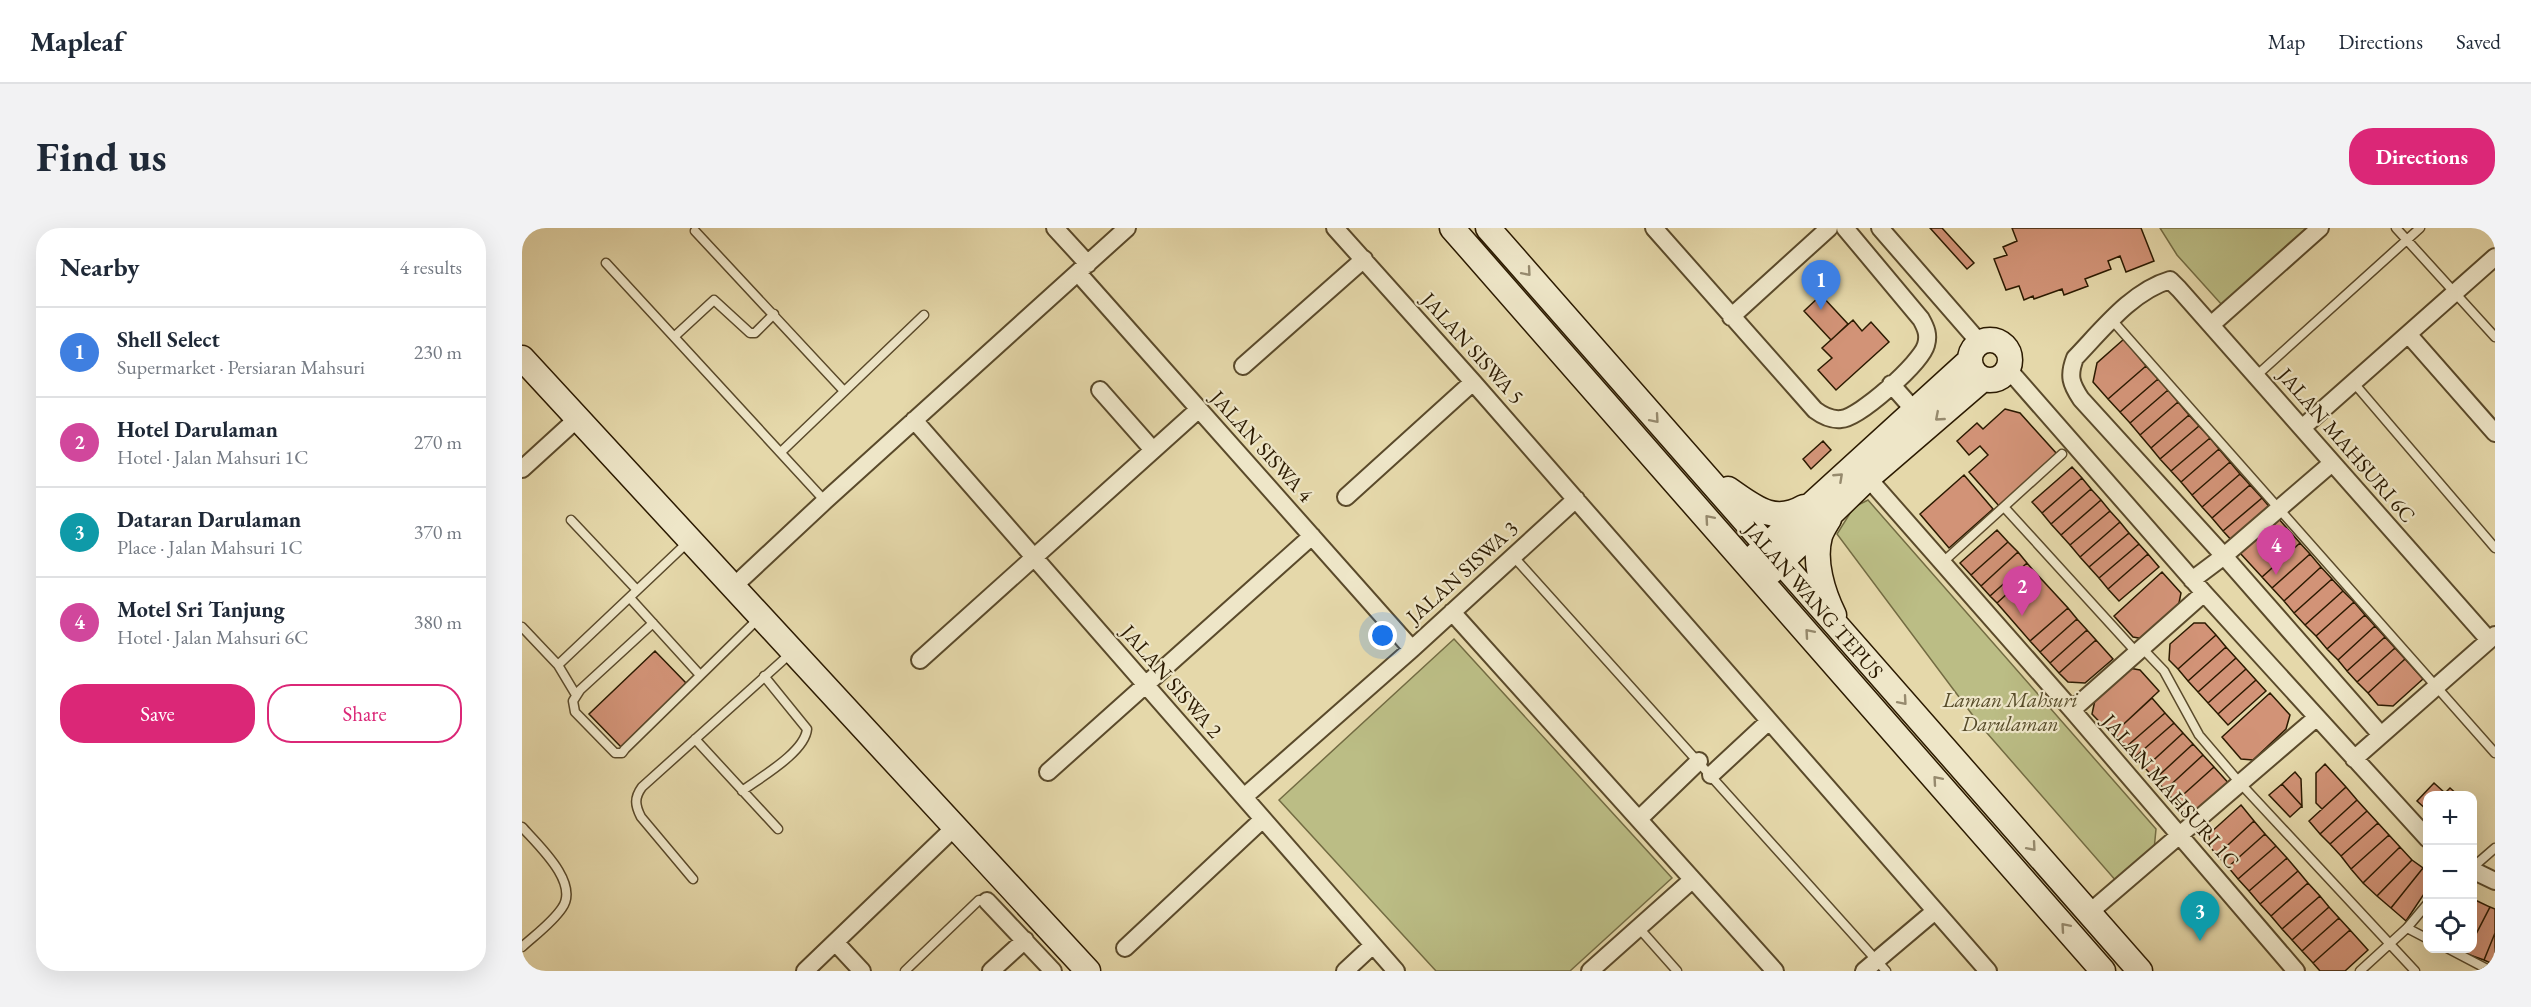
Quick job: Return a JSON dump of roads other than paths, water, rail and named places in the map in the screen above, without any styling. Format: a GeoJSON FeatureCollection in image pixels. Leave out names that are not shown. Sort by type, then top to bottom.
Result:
{"type":"FeatureCollection","features":[{"type":"Feature","properties":{"kind":"main road","name":"JALAN WANG TEPUS"},"geometry":{"type":"LineString","coordinates":[[1452,228],[1755,571],[2103,971]]}},
{"type":"Feature","properties":{"kind":"main road","name":"JALAN WANG TEPUS"},"geometry":{"type":"LineString","coordinates":[[1488,228],[2140,971]]}},
{"type":"Feature","properties":{"kind":"main road"},"geometry":{"type":"LineString","coordinates":[[1701,471],[1766,513],[1782,516],[1823,507],[1868,478],[1978,360],[1987,341],[2001,344],[2009,355],[2008,369],[2000,378],[1978,360]]}},
{"type":"Feature","properties":{"kind":"main road"},"geometry":{"type":"LineString","coordinates":[[522,358],[1088,971]]}},
{"type":"Feature","properties":{"kind":"main road"},"geometry":{"type":"LineString","coordinates":[[1755,571],[1823,507],[1914,410],[1978,360]]}},
{"type":"Feature","properties":{"kind":"main road"},"geometry":{"type":"LineString","coordinates":[[1823,507],[1820,572],[1827,602],[1843,633]]}},
{"type":"Feature","properties":{"kind":"street"},"geometry":{"type":"LineString","coordinates":[[734,586],[1127,228]]}},
{"type":"Feature","properties":{"kind":"street","name":"JALAN SISWA 5"},"geometry":{"type":"LineString","coordinates":[[1335,228],[1576,499],[1988,971]]}},
{"type":"Feature","properties":{"kind":"street"},"geometry":{"type":"LineString","coordinates":[[1654,228],[1731,317],[1823,416],[1842,419],[1851,417],[1891,384],[1920,356],[1926,348],[1928,336],[1921,319],[1845,228]]}},
{"type":"Feature","properties":{"kind":"street"},"geometry":{"type":"LineString","coordinates":[[1731,317],[1829,228]]}},
{"type":"Feature","properties":{"kind":"street"},"geometry":{"type":"LineString","coordinates":[[1880,228],[1910,262],[1978,360]]}},
{"type":"Feature","properties":{"kind":"street"},"geometry":{"type":"LineString","coordinates":[[2211,324],[2320,228]]}},
{"type":"Feature","properties":{"kind":"street","name":"JALAN SISWA 4"},"geometry":{"type":"LineString","coordinates":[[1060,230],[1083,268],[1199,409],[1412,649]]}},
{"type":"Feature","properties":{"kind":"street"},"geometry":{"type":"LineString","coordinates":[[2302,428],[2495,257]]}},
{"type":"Feature","properties":{"kind":"street"},"geometry":{"type":"LineString","coordinates":[[1243,366],[1364,259]]}},
{"type":"Feature","properties":{"kind":"street"},"geometry":{"type":"LineString","coordinates":[[1889,281],[1910,262]]}},
{"type":"Feature","properties":{"kind":"street","name":"JALAN MAHSURI 6C"},"geometry":{"type":"LineString","coordinates":[[2112,320],[2157,284],[2170,280],[2332,463],[2492,638]]}},
{"type":"Feature","properties":{"kind":"street"},"geometry":{"type":"LineString","coordinates":[[2112,320],[2075,358],[2070,371],[2071,383],[2081,399],[2224,556],[2381,735]]}},
{"type":"Feature","properties":{"kind":"street"},"geometry":{"type":"LineString","coordinates":[[2408,334],[2495,434]]}},
{"type":"Feature","properties":{"kind":"street"},"geometry":{"type":"LineString","coordinates":[[2008,369],[2192,580],[2423,835]]}},
{"type":"Feature","properties":{"kind":"street"},"geometry":{"type":"LineString","coordinates":[[1346,497],[1473,382]]}},
{"type":"Feature","properties":{"kind":"street"},"geometry":{"type":"LineString","coordinates":[[1891,384],[1914,410]]}},
{"type":"Feature","properties":{"kind":"street"},"geometry":{"type":"LineString","coordinates":[[1100,390],[1153,450]]}},
{"type":"Feature","properties":{"kind":"street"},"geometry":{"type":"LineString","coordinates":[[920,660],[1199,409]]}},
{"type":"Feature","properties":{"kind":"street"},"geometry":{"type":"LineString","coordinates":[[522,469],[578,418]]}},
{"type":"Feature","properties":{"kind":"street","name":"JALAN SISWA 2"},"geometry":{"type":"LineString","coordinates":[[914,420],[1396,971]]}},
{"type":"Feature","properties":{"kind":"street"},"geometry":{"type":"LineString","coordinates":[[2192,580],[2224,556],[2332,463]]}},
{"type":"Feature","properties":{"kind":"street","name":"JALAN MAHSURI 1C"},"geometry":{"type":"LineString","coordinates":[[1868,478],[2072,710],[2296,971]]}},
{"type":"Feature","properties":{"kind":"street","name":"JALAN SISWA 3"},"geometry":{"type":"LineString","coordinates":[[1244,797],[1412,649],[1576,499]]}},
{"type":"Feature","properties":{"kind":"street"},"geometry":{"type":"LineString","coordinates":[[1048,772],[1312,536]]}},
{"type":"Feature","properties":{"kind":"street"},"geometry":{"type":"LineString","coordinates":[[2072,710],[2204,593]]}},
{"type":"Feature","properties":{"kind":"street"},"geometry":{"type":"LineString","coordinates":[[1452,612],[1775,971]]}},
{"type":"Feature","properties":{"kind":"street"},"geometry":{"type":"LineString","coordinates":[[2354,759],[2492,638]]}},
{"type":"Feature","properties":{"kind":"street"},"geometry":{"type":"LineString","coordinates":[[2090,912],[2316,718]]}},
{"type":"Feature","properties":{"kind":"street"},"geometry":{"type":"LineString","coordinates":[[1711,775],[1769,721]]}},
{"type":"Feature","properties":{"kind":"street"},"geometry":{"type":"LineString","coordinates":[[1639,819],[1699,761]]}},
{"type":"Feature","properties":{"kind":"street"},"geometry":{"type":"LineString","coordinates":[[1125,948],[1263,819]]}},
{"type":"Feature","properties":{"kind":"street"},"geometry":{"type":"LineString","coordinates":[[805,971],[955,827]]}},
{"type":"Feature","properties":{"kind":"street"},"geometry":{"type":"LineString","coordinates":[[2477,872],[2495,881]]}},
{"type":"Feature","properties":{"kind":"street"},"geometry":{"type":"LineString","coordinates":[[1590,971],[1692,880]]}},
{"type":"Feature","properties":{"kind":"street"},"geometry":{"type":"LineString","coordinates":[[987,901],[1053,971]]}},
{"type":"Feature","properties":{"kind":"street"},"geometry":{"type":"LineString","coordinates":[[1876,967],[1935,911]]}},
{"type":"Feature","properties":{"kind":"street"},"geometry":{"type":"LineString","coordinates":[[991,971],[1025,940]]}},
{"type":"Feature","properties":{"kind":"street"},"geometry":{"type":"LineString","coordinates":[[835,942],[862,971]]}},
{"type":"Feature","properties":{"kind":"street"},"geometry":{"type":"LineString","coordinates":[[1345,971],[1373,945]]}},
{"type":"Feature","properties":{"kind":"lane"},"geometry":{"type":"LineString","coordinates":[[2396,228],[2495,338]]}},
{"type":"Feature","properties":{"kind":"lane"},"geometry":{"type":"LineString","coordinates":[[2256,376],[2420,228]]}},
{"type":"Feature","properties":{"kind":"lane"},"geometry":{"type":"LineString","coordinates":[[695,231],[844,391]]}},
{"type":"Feature","properties":{"kind":"lane"},"geometry":{"type":"LineString","coordinates":[[606,264],[675,336],[825,501]]}},
{"type":"Feature","properties":{"kind":"lane"},"geometry":{"type":"LineString","coordinates":[[675,336],[714,300],[750,333],[755,333],[774,314]]}},
{"type":"Feature","properties":{"kind":"lane"},"geometry":{"type":"LineString","coordinates":[[781,452],[924,315]]}},
{"type":"Feature","properties":{"kind":"lane"},"geometry":{"type":"LineString","coordinates":[[2112,320],[2495,753]]}},
{"type":"Feature","properties":{"kind":"lane"},"geometry":{"type":"LineString","coordinates":[[2354,382],[2495,548]]}},
{"type":"Feature","properties":{"kind":"lane"},"geometry":{"type":"LineString","coordinates":[[1943,562],[2062,454]]}},
{"type":"Feature","properties":{"kind":"lane"},"geometry":{"type":"LineString","coordinates":[[2004,507],[2140,651],[2164,671],[2199,735],[2240,783],[2415,971]]}},
{"type":"Feature","properties":{"kind":"lane"},"geometry":{"type":"LineString","coordinates":[[571,520],[637,590]]}},
{"type":"Feature","properties":{"kind":"lane"},"geometry":{"type":"LineString","coordinates":[[558,665],[690,540]]}},
{"type":"Feature","properties":{"kind":"lane"},"geometry":{"type":"LineString","coordinates":[[1513,556],[1699,761],[1876,967]]}},
{"type":"Feature","properties":{"kind":"lane"},"geometry":{"type":"LineString","coordinates":[[630,597],[700,675]]}},
{"type":"Feature","properties":{"kind":"lane"},"geometry":{"type":"LineString","coordinates":[[653,623],[576,695],[572,706],[574,712],[612,751],[619,754],[760,616]]}},
{"type":"Feature","properties":{"kind":"lane"},"geometry":{"type":"LineString","coordinates":[[522,627],[558,665],[576,695]]}},
{"type":"Feature","properties":{"kind":"lane"},"geometry":{"type":"LineString","coordinates":[[693,879],[641,817],[636,807],[636,796],[642,787],[793,652]]}},
{"type":"Feature","properties":{"kind":"lane"},"geometry":{"type":"LineString","coordinates":[[742,792],[795,751],[806,737],[807,729],[764,676]]}},
{"type":"Feature","properties":{"kind":"lane"},"geometry":{"type":"LineString","coordinates":[[695,740],[778,829]]}},
{"type":"Feature","properties":{"kind":"lane"},"geometry":{"type":"LineString","coordinates":[[522,827],[554,864],[562,878],[567,898],[562,909],[522,947]]}},
{"type":"Feature","properties":{"kind":"lane"},"geometry":{"type":"LineString","coordinates":[[2477,864],[2495,848]]}},
{"type":"Feature","properties":{"kind":"lane"},"geometry":{"type":"LineString","coordinates":[[905,971],[979,900],[987,901]]}},
{"type":"Feature","properties":{"kind":"lane"},"geometry":{"type":"LineString","coordinates":[[2360,971],[2408,928],[2423,908]]}},
{"type":"Feature","properties":{"kind":"lane"},"geometry":{"type":"LineString","coordinates":[[1638,927],[1677,971]]}},
{"type":"Feature","properties":{"kind":"lane"},"geometry":{"type":"LineString","coordinates":[[2408,928],[2423,937]]}},
{"type":"Feature","properties":{"kind":"lane"},"geometry":{"type":"LineString","coordinates":[[2457,953],[2491,971]]}},
{"type":"Feature","properties":{"kind":"place","name":"Shell Select"},"geometry":{"type":"Point","coordinates":[1821,310]}},
{"type":"Feature","properties":{"kind":"place","name":"Motel Sri Tanjung"},"geometry":{"type":"Point","coordinates":[2276,575]}},
{"type":"Feature","properties":{"kind":"place","name":"Hotel Darulaman"},"geometry":{"type":"Point","coordinates":[2022,616]}},
{"type":"Feature","properties":{"kind":"place","name":"Dataran Darulaman"},"geometry":{"type":"Point","coordinates":[2200,941]}},
{"type":"Feature","properties":{"kind":"park label","name":"Laman Mahsuri Darulaman"},"geometry":{"type":"Point","coordinates":[2010,711]}}]}
